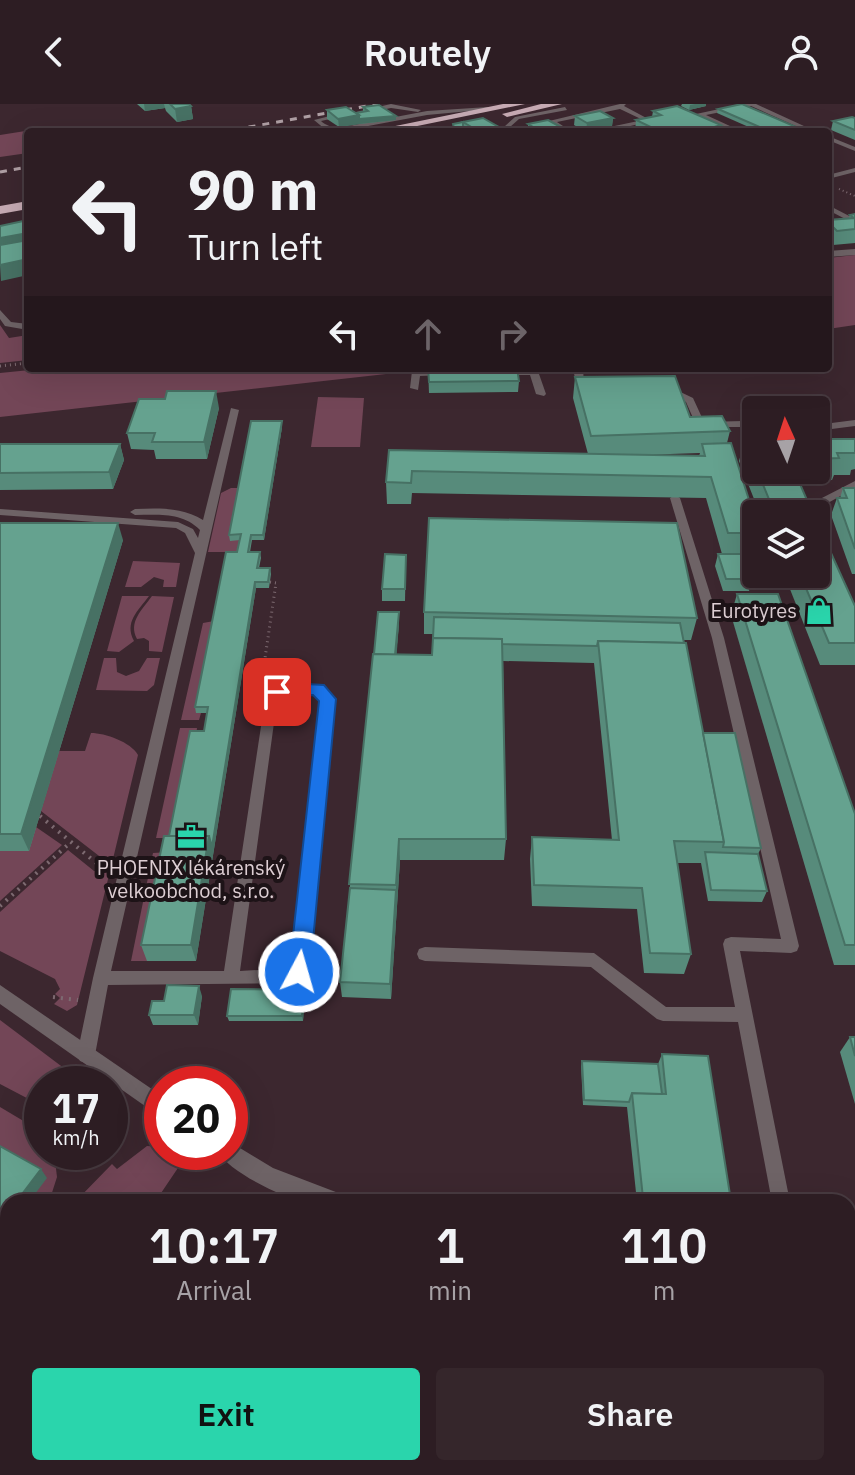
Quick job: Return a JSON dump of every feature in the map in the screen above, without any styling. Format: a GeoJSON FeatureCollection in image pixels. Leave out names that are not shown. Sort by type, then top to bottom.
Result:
{"type":"FeatureCollection","features":[{"type":"Feature","properties":{"kind":"highway"},"geometry":{"type":"LineString","coordinates":[[365,122],[520,104]]}},
{"type":"Feature","properties":{"kind":"highway"},"geometry":{"type":"LineString","coordinates":[[431,128],[557,104]]}},
{"type":"Feature","properties":{"kind":"highway"},"geometry":{"type":"LineString","coordinates":[[0,202],[24,197]]}},
{"type":"Feature","properties":{"kind":"highway"},"geometry":{"type":"LineString","coordinates":[[0,210],[24,206]]}},
{"type":"Feature","properties":{"kind":"street"},"geometry":{"type":"LineString","coordinates":[[832,254],[855,252]]}},
{"type":"Feature","properties":{"kind":"street"},"geometry":{"type":"LineString","coordinates":[[0,993],[144,1095]]}},
{"type":"Feature","properties":{"kind":"street"},"geometry":{"type":"LineString","coordinates":[[248,1164],[266,1176],[312,1194]]}},
{"type":"Feature","properties":{"kind":"lane"},"geometry":{"type":"LineString","coordinates":[[508,128],[517,118],[592,104]]}},
{"type":"Feature","properties":{"kind":"lane"},"geometry":{"type":"LineString","coordinates":[[731,128],[699,114],[752,104],[805,128]]}},
{"type":"Feature","properties":{"kind":"lane"},"geometry":{"type":"LineString","coordinates":[[510,128],[533,121],[554,123],[622,106],[649,121]]}},
{"type":"Feature","properties":{"kind":"lane"},"geometry":{"type":"LineString","coordinates":[[326,128],[317,120],[365,122],[501,108]]}},
{"type":"Feature","properties":{"kind":"lane"},"geometry":{"type":"LineString","coordinates":[[342,128],[415,110],[438,113]]}},
{"type":"Feature","properties":{"kind":"lane"},"geometry":{"type":"LineString","coordinates":[[612,128],[662,118]]}},
{"type":"Feature","properties":{"kind":"lane"},"geometry":{"type":"LineString","coordinates":[[554,123],[561,128]]}},
{"type":"Feature","properties":{"kind":"lane"},"geometry":{"type":"LineString","coordinates":[[496,124],[505,128]]}},
{"type":"Feature","properties":{"kind":"lane"},"geometry":{"type":"LineString","coordinates":[[832,140],[853,149]]}},
{"type":"Feature","properties":{"kind":"lane"},"geometry":{"type":"LineString","coordinates":[[839,151],[853,149]]}},
{"type":"Feature","properties":{"kind":"lane"},"geometry":{"type":"LineString","coordinates":[[832,176],[855,170]]}},
{"type":"Feature","properties":{"kind":"lane"},"geometry":{"type":"LineString","coordinates":[[832,209],[855,223]]}},
{"type":"Feature","properties":{"kind":"lane"},"geometry":{"type":"LineString","coordinates":[[842,227],[855,223]]}},
{"type":"Feature","properties":{"kind":"lane"},"geometry":{"type":"LineString","coordinates":[[0,313],[8,324],[24,326]]}},
{"type":"Feature","properties":{"kind":"lane"},"geometry":{"type":"LineString","coordinates":[[491,373],[506,372]]}},
{"type":"Feature","properties":{"kind":"lane"},"geometry":{"type":"LineString","coordinates":[[536,372],[541,394]]}},
{"type":"Feature","properties":{"kind":"lane"},"geometry":{"type":"LineString","coordinates":[[578,372],[580,387],[594,387]]}},
{"type":"Feature","properties":{"kind":"lane"},"geometry":{"type":"LineString","coordinates":[[415,388],[415,373],[461,373]]}},
{"type":"Feature","properties":{"kind":"lane"},"geometry":{"type":"LineString","coordinates":[[652,388],[666,389],[690,400],[700,425],[742,424]]}},
{"type":"Feature","properties":{"kind":"lane"},"geometry":{"type":"LineString","coordinates":[[86,1055],[101,978],[234,410]]}},
{"type":"Feature","properties":{"kind":"lane"},"geometry":{"type":"LineString","coordinates":[[830,426],[855,423]]}},
{"type":"Feature","properties":{"kind":"lane"},"geometry":{"type":"LineString","coordinates":[[826,500],[855,484]]}},
{"type":"Feature","properties":{"kind":"lane"},"geometry":{"type":"LineString","coordinates":[[675,498],[676,527],[718,638],[791,946],[731,944],[779,1194]]}},
{"type":"Feature","properties":{"kind":"lane"},"geometry":{"type":"LineString","coordinates":[[0,505],[172,512],[197,519],[205,528]]}},
{"type":"Feature","properties":{"kind":"lane"},"geometry":{"type":"LineString","coordinates":[[0,512],[178,525],[189,531],[200,552]]}},
{"type":"Feature","properties":{"kind":"lane"},"geometry":{"type":"LineString","coordinates":[[101,978],[231,978],[293,976],[299,972],[327,699],[318,689],[289,688],[277,692],[271,700],[231,978]]}},
{"type":"Feature","properties":{"kind":"lane"},"geometry":{"type":"LineString","coordinates":[[425,954],[594,960],[663,1014],[745,1015]]}},
{"type":"Feature","properties":{"kind":"path"},"geometry":{"type":"LineString","coordinates":[[0,366],[24,363]]}},
{"type":"Feature","properties":{"kind":"path"},"geometry":{"type":"LineString","coordinates":[[270,582],[276,583],[264,665],[273,671],[291,672],[289,688]]}},
{"type":"Feature","properties":{"kind":"path"},"geometry":{"type":"LineString","coordinates":[[40,816],[101,867],[111,867]]}},
{"type":"Feature","properties":{"kind":"path"},"geometry":{"type":"LineString","coordinates":[[0,906],[71,842]]}},
{"type":"Feature","properties":{"kind":"shaded area"},"geometry":{"type":"Polygon","coordinates":[[[24,131],[24,154],[0,157],[0,135],[24,131]]]}},
{"type":"Feature","properties":{"kind":"shaded area"},"geometry":{"type":"Polygon","coordinates":[[[855,255],[855,325],[832,328],[832,258],[855,255]]]}},
{"type":"Feature","properties":{"kind":"shaded area"},"geometry":{"type":"Polygon","coordinates":[[[0,325],[9,338],[24,336],[24,360],[0,363],[0,325]]]}},
{"type":"Feature","properties":{"kind":"shaded area"},"geometry":{"type":"Polygon","coordinates":[[[24,371],[404,372],[0,417],[0,373],[24,371]]]}},
{"type":"Feature","properties":{"kind":"shaded area"},"geometry":{"type":"Polygon","coordinates":[[[318,397],[364,398],[360,447],[311,447],[318,397]]]}},
{"type":"Feature","properties":{"kind":"shaded area"},"geometry":{"type":"Polygon","coordinates":[[[240,488],[230,540],[242,540],[239,552],[208,552],[221,493],[240,488]]]}},
{"type":"Feature","properties":{"kind":"shaded area"},"geometry":{"type":"Polygon","coordinates":[[[133,561],[180,563],[176,587],[163,587],[164,580],[154,577],[141,587],[125,587],[133,561]]]}},
{"type":"Feature","properties":{"kind":"shaded area"},"geometry":{"type":"Polygon","coordinates":[[[122,596],[149,596],[131,622],[134,641],[119,652],[107,651],[122,596]]]}},
{"type":"Feature","properties":{"kind":"shaded area"},"geometry":{"type":"Polygon","coordinates":[[[152,596],[174,597],[162,652],[149,651],[149,641],[137,639],[135,633],[137,616],[152,596]]]}},
{"type":"Feature","properties":{"kind":"shaded area"},"geometry":{"type":"Polygon","coordinates":[[[214,621],[196,712],[201,713],[199,720],[181,720],[203,623],[214,621]]]}},
{"type":"Feature","properties":{"kind":"shaded area"},"geometry":{"type":"Polygon","coordinates":[[[104,658],[116,658],[117,672],[126,676],[139,671],[147,658],[160,658],[154,685],[147,691],[96,690],[104,658]]]}},
{"type":"Feature","properties":{"kind":"shaded area"},"geometry":{"type":"Polygon","coordinates":[[[180,728],[197,728],[196,737],[171,838],[156,838],[180,728]]]}},
{"type":"Feature","properties":{"kind":"shaded area"},"geometry":{"type":"Polygon","coordinates":[[[91,733],[117,739],[138,755],[112,863],[102,863],[103,859],[41,811],[59,751],[85,751],[91,733]]]}},
{"type":"Feature","properties":{"kind":"shaded area"},"geometry":{"type":"Polygon","coordinates":[[[36,827],[62,845],[0,901],[0,851],[36,827]]]}},
{"type":"Feature","properties":{"kind":"shaded area"},"geometry":{"type":"Polygon","coordinates":[[[68,850],[94,871],[110,871],[77,1005],[67,1011],[54,1004],[60,998],[55,994],[60,989],[55,979],[0,951],[0,912],[68,850]]]}},
{"type":"Feature","properties":{"kind":"shaded area"},"geometry":{"type":"Polygon","coordinates":[[[169,852],[147,961],[131,961],[153,853],[169,852]]]}},
{"type":"Feature","properties":{"kind":"shaded area"},"geometry":{"type":"Polygon","coordinates":[[[0,1020],[61,1066],[24,1066],[24,1097],[0,1084],[0,1020]]]}},
{"type":"Feature","properties":{"kind":"shaded area"},"geometry":{"type":"Polygon","coordinates":[[[0,1107],[24,1121],[24,1170],[56,1170],[52,1194],[24,1194],[0,1151],[0,1107]]]}},
{"type":"Feature","properties":{"kind":"shaded area"},"geometry":{"type":"Polygon","coordinates":[[[144,1148],[144,1170],[177,1170],[160,1194],[83,1194],[106,1170],[128,1170],[128,1161],[144,1148]]]}},
{"type":"Feature","properties":{"kind":"building"},"geometry":{"type":"Polygon","coordinates":[[[170,104],[189,104],[191,106],[175,109],[170,104]]]}},
{"type":"Feature","properties":{"kind":"building"},"geometry":{"type":"Polygon","coordinates":[[[742,104],[799,128],[762,128],[718,109],[742,104]]]}},
{"type":"Feature","properties":{"kind":"building"},"geometry":{"type":"Polygon","coordinates":[[[379,105],[396,116],[359,119],[356,113],[368,111],[363,107],[379,105]]]}},
{"type":"Feature","properties":{"kind":"building"},"geometry":{"type":"Polygon","coordinates":[[[677,106],[721,125],[711,128],[653,128],[636,120],[661,115],[653,111],[677,106]]]}},
{"type":"Feature","properties":{"kind":"building"},"geometry":{"type":"Polygon","coordinates":[[[346,107],[359,115],[338,119],[327,110],[346,107]]]}},
{"type":"Feature","properties":{"kind":"building"},"geometry":{"type":"Polygon","coordinates":[[[600,111],[613,118],[587,123],[575,116],[600,111]]]}},
{"type":"Feature","properties":{"kind":"building"},"geometry":{"type":"Polygon","coordinates":[[[483,118],[500,128],[473,128],[463,122],[483,118]]]}},
{"type":"Feature","properties":{"kind":"building"},"geometry":{"type":"Polygon","coordinates":[[[855,118],[855,130],[833,121],[855,118]]]}},
{"type":"Feature","properties":{"kind":"building"},"geometry":{"type":"Polygon","coordinates":[[[548,120],[563,128],[535,128],[528,124],[548,120]]]}},
{"type":"Feature","properties":{"kind":"building"},"geometry":{"type":"Polygon","coordinates":[[[463,122],[463,127],[454,128],[453,124],[463,122]]]}},
{"type":"Feature","properties":{"kind":"building"},"geometry":{"type":"Polygon","coordinates":[[[855,214],[855,229],[837,231],[832,226],[832,220],[854,218],[850,215],[855,214]]]}},
{"type":"Feature","properties":{"kind":"building"},"geometry":{"type":"Polygon","coordinates":[[[24,221],[24,234],[0,238],[0,226],[24,221]]]}},
{"type":"Feature","properties":{"kind":"building"},"geometry":{"type":"Polygon","coordinates":[[[24,241],[24,260],[0,265],[0,245],[24,241]]]}},
{"type":"Feature","properties":{"kind":"building"},"geometry":{"type":"Polygon","coordinates":[[[428,372],[518,372],[519,381],[429,382],[428,372]]]}},
{"type":"Feature","properties":{"kind":"building"},"geometry":{"type":"Polygon","coordinates":[[[675,376],[690,417],[722,416],[730,431],[591,436],[575,377],[675,376]]]}},
{"type":"Feature","properties":{"kind":"building"},"geometry":{"type":"Polygon","coordinates":[[[167,391],[216,391],[204,442],[152,442],[155,433],[127,433],[139,399],[165,399],[167,391]]]}},
{"type":"Feature","properties":{"kind":"building"},"geometry":{"type":"Polygon","coordinates":[[[251,421],[282,421],[263,535],[251,535],[248,552],[260,552],[257,568],[270,568],[268,582],[255,582],[212,847],[209,836],[169,836],[190,731],[204,731],[208,707],[195,707],[226,552],[237,552],[241,534],[229,535],[251,421]]]}},
{"type":"Feature","properties":{"kind":"building"},"geometry":{"type":"Polygon","coordinates":[[[830,439],[855,439],[855,453],[837,453],[839,458],[830,458],[830,439]]]}},
{"type":"Feature","properties":{"kind":"building"},"geometry":{"type":"Polygon","coordinates":[[[731,443],[749,500],[742,500],[742,533],[728,533],[711,477],[412,471],[411,483],[386,482],[389,450],[705,456],[702,444],[731,443]]]}},
{"type":"Feature","properties":{"kind":"building"},"geometry":{"type":"Polygon","coordinates":[[[0,444],[120,444],[109,472],[0,473],[0,444]]]}},
{"type":"Feature","properties":{"kind":"building"},"geometry":{"type":"Polygon","coordinates":[[[763,484],[800,484],[807,500],[769,500],[763,484]]]}},
{"type":"Feature","properties":{"kind":"building"},"geometry":{"type":"Polygon","coordinates":[[[843,488],[855,488],[855,549],[837,498],[847,498],[843,488]]]}},
{"type":"Feature","properties":{"kind":"building"},"geometry":{"type":"Polygon","coordinates":[[[429,518],[677,523],[697,618],[424,612],[429,518]]]}},
{"type":"Feature","properties":{"kind":"building"},"geometry":{"type":"Polygon","coordinates":[[[0,523],[118,523],[21,834],[0,834],[0,523]]]}},
{"type":"Feature","properties":{"kind":"building"},"geometry":{"type":"Polygon","coordinates":[[[830,551],[855,606],[855,643],[829,643],[806,588],[830,588],[830,551]]]}},
{"type":"Feature","properties":{"kind":"building"},"geometry":{"type":"Polygon","coordinates":[[[385,554],[406,555],[405,589],[382,589],[385,554]]]}},
{"type":"Feature","properties":{"kind":"building"},"geometry":{"type":"Polygon","coordinates":[[[718,554],[742,554],[742,579],[726,579],[718,554]]]}},
{"type":"Feature","properties":{"kind":"building"},"geometry":{"type":"Polygon","coordinates":[[[737,594],[778,594],[855,814],[855,945],[845,945],[737,594]]]}},
{"type":"Feature","properties":{"kind":"building"},"geometry":{"type":"Polygon","coordinates":[[[378,612],[399,612],[395,655],[374,654],[378,612]]]}},
{"type":"Feature","properties":{"kind":"building"},"geometry":{"type":"Polygon","coordinates":[[[434,617],[680,623],[684,643],[598,641],[597,646],[502,644],[502,639],[433,638],[434,617]]]}},
{"type":"Feature","properties":{"kind":"building"},"geometry":{"type":"Polygon","coordinates":[[[433,638],[502,639],[506,839],[399,839],[396,885],[349,884],[373,654],[432,655],[433,638]]]}},
{"type":"Feature","properties":{"kind":"building"},"geometry":{"type":"Polygon","coordinates":[[[598,641],[686,643],[724,842],[674,841],[691,954],[650,953],[642,888],[534,885],[532,837],[619,840],[598,641]]]}},
{"type":"Feature","properties":{"kind":"building"},"geometry":{"type":"Polygon","coordinates":[[[703,733],[735,733],[761,848],[723,847],[703,733]]]}},
{"type":"Feature","properties":{"kind":"building"},"geometry":{"type":"Polygon","coordinates":[[[164,836],[209,836],[191,945],[141,945],[164,836]]]}},
{"type":"Feature","properties":{"kind":"building"},"geometry":{"type":"Polygon","coordinates":[[[705,852],[758,854],[767,891],[711,890],[705,852]]]}},
{"type":"Feature","properties":{"kind":"building"},"geometry":{"type":"Polygon","coordinates":[[[350,888],[396,890],[390,984],[340,982],[350,888]]]}},
{"type":"Feature","properties":{"kind":"building"},"geometry":{"type":"Polygon","coordinates":[[[167,985],[199,986],[194,1015],[149,1015],[152,1001],[164,1001],[167,985]]]}},
{"type":"Feature","properties":{"kind":"building"},"geometry":{"type":"Polygon","coordinates":[[[231,989],[304,990],[302,1016],[227,1016],[231,989]]]}},
{"type":"Feature","properties":{"kind":"building"},"geometry":{"type":"Polygon","coordinates":[[[850,1037],[855,1037],[855,1056],[850,1037]]]}},
{"type":"Feature","properties":{"kind":"building"},"geometry":{"type":"Polygon","coordinates":[[[662,1054],[708,1056],[730,1194],[643,1194],[632,1093],[666,1094],[662,1054]]]}},
{"type":"Feature","properties":{"kind":"building"},"geometry":{"type":"Polygon","coordinates":[[[582,1061],[658,1064],[662,1094],[632,1093],[629,1102],[584,1100],[582,1061]]]}},
{"type":"Feature","properties":{"kind":"building"},"geometry":{"type":"Polygon","coordinates":[[[0,1146],[24,1159],[24,1170],[40,1170],[22,1194],[0,1194],[0,1146]]]}},
{"type":"Feature","properties":{"kind":"railway"},"geometry":{"type":"LineString","coordinates":[[243,128],[378,104]]}},
{"type":"Feature","properties":{"kind":"railway"},"geometry":{"type":"LineString","coordinates":[[0,172],[24,168]]}},
{"type":"Feature","properties":{"kind":"place","name":"Eurotyres"},"geometry":{"type":"Point","coordinates":[819,611]}},
{"type":"Feature","properties":{"kind":"place","name":"PHOENIX lékárenský velkoobchod, s.r.o."},"geometry":{"type":"Point","coordinates":[191,837]}},
{"type":"Feature","properties":{"kind":"route"},"geometry":{"type":"LineString","coordinates":[[277,692],[289,688],[318,689],[327,699],[299,972]]}}]}
